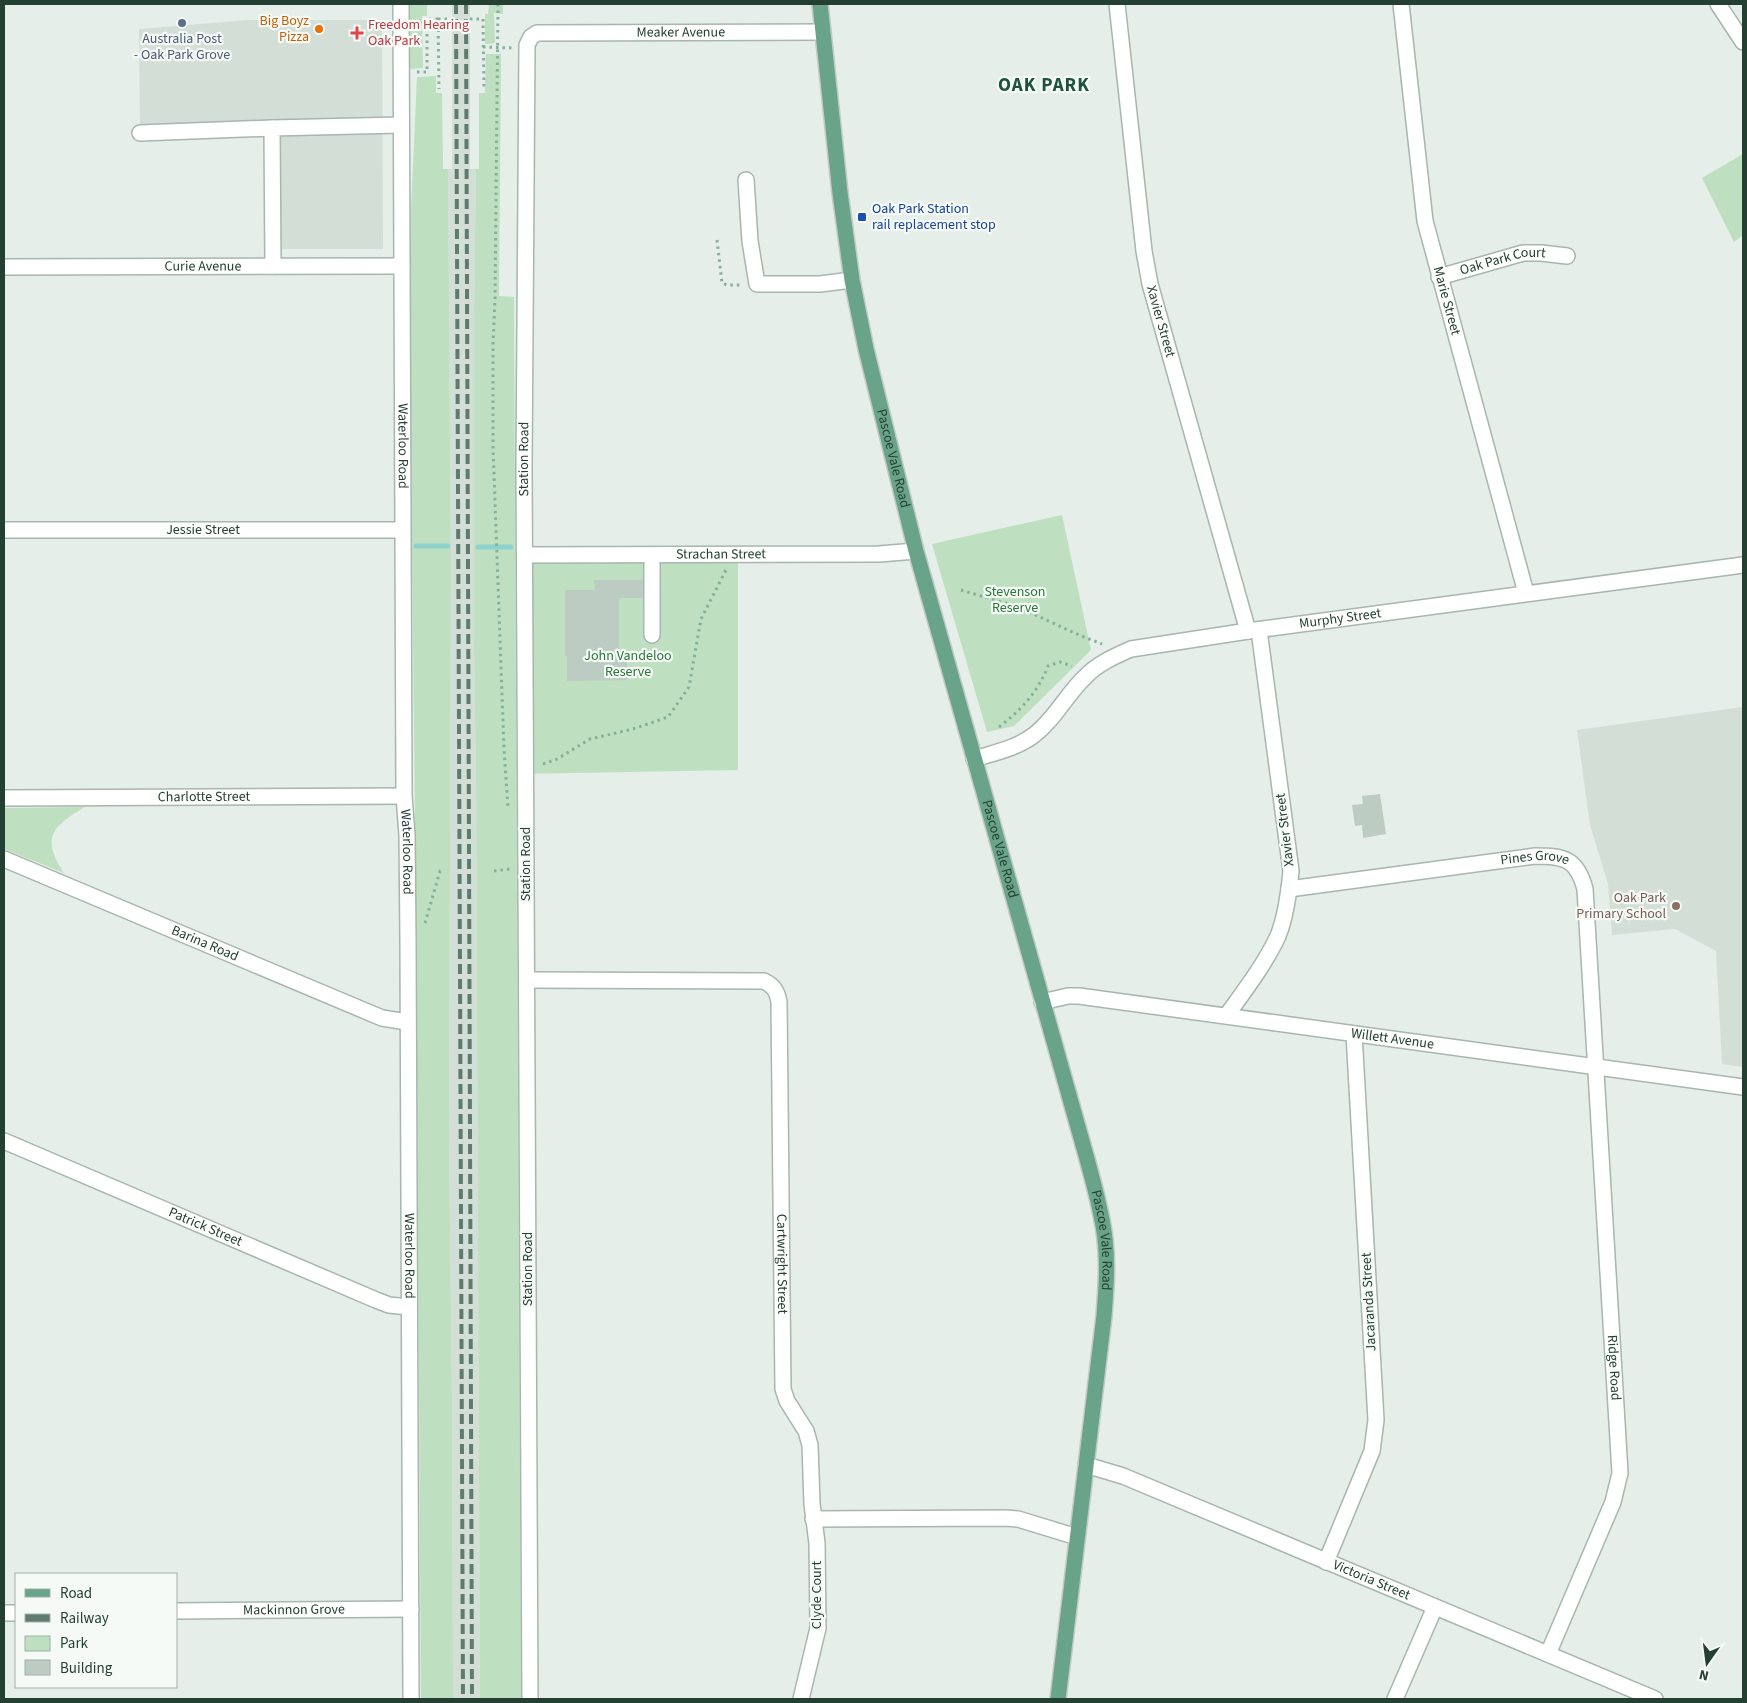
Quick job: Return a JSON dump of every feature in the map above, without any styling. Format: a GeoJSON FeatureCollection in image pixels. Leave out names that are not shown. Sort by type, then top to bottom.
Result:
{"type":"FeatureCollection","features":[{"type":"Feature","properties":{"kind":"main road","name":"Pascoe Vale Road"},"geometry":{"type":"LineString","coordinates":[[820,4],[840,193],[852,280],[866,349],[916,551],[1096,1194],[1106,1246],[1107,1285],[1104,1316],[1058,1699]]}},
{"type":"Feature","properties":{"kind":"street","name":"Waterloo Road"},"geometry":{"type":"LineString","coordinates":[[401,4],[402,530],[404,796],[407,835],[408,940],[411,1699]]}},
{"type":"Feature","properties":{"kind":"street","name":"Xavier Street"},"geometry":{"type":"LineString","coordinates":[[1117,4],[1144,251],[1150,284],[1253,631],[1291,871],[1289,889],[1278,934],[1272,948],[1228,1015]]}},
{"type":"Feature","properties":{"kind":"street","name":"Marie Street"},"geometry":{"type":"LineString","coordinates":[[1400,4],[1424,221],[1526,593]]}},
{"type":"Feature","properties":{"kind":"street"},"geometry":{"type":"LineString","coordinates":[[1718,4],[1743,42]]}},
{"type":"Feature","properties":{"kind":"street","name":"Meaker Avenue"},"geometry":{"type":"LineString","coordinates":[[537,33],[823,32]]}},
{"type":"Feature","properties":{"kind":"street","name":"Station Road"},"geometry":{"type":"LineString","coordinates":[[530,1699],[526,555],[524,467],[526,65],[527,42],[530,37],[537,33]]}},
{"type":"Feature","properties":{"kind":"street"},"geometry":{"type":"LineString","coordinates":[[140,133],[401,125]]}},
{"type":"Feature","properties":{"kind":"street"},"geometry":{"type":"LineString","coordinates":[[272,128],[273,266]]}},
{"type":"Feature","properties":{"kind":"street"},"geometry":{"type":"LineString","coordinates":[[746,180],[750,241],[757,284],[820,284],[852,280]]}},
{"type":"Feature","properties":{"kind":"street","name":"Oak Park Court"},"geometry":{"type":"LineString","coordinates":[[1440,276],[1523,253],[1566,256]]}},
{"type":"Feature","properties":{"kind":"street","name":"Curie Avenue"},"geometry":{"type":"LineString","coordinates":[[4,267],[402,266]]}},
{"type":"Feature","properties":{"kind":"street","name":"Jessie Street"},"geometry":{"type":"LineString","coordinates":[[4,530],[402,530]]}},
{"type":"Feature","properties":{"kind":"street","name":"Strachan Street"},"geometry":{"type":"LineString","coordinates":[[526,555],[879,554],[916,551]]}},
{"type":"Feature","properties":{"kind":"street"},"geometry":{"type":"LineString","coordinates":[[652,556],[652,635]]}},
{"type":"Feature","properties":{"kind":"street","name":"Murphy Street"},"geometry":{"type":"LineString","coordinates":[[974,759],[1008,749],[1034,735],[1049,722],[1086,675],[1131,649],[1526,593],[1743,565]]}},
{"type":"Feature","properties":{"kind":"street","name":"Charlotte Street"},"geometry":{"type":"LineString","coordinates":[[4,798],[404,796]]}},
{"type":"Feature","properties":{"kind":"street","name":"Pines Grove"},"geometry":{"type":"LineString","coordinates":[[1289,889],[1535,856],[1551,856],[1571,862],[1582,877],[1585,889],[1596,1067]]}},
{"type":"Feature","properties":{"kind":"street","name":"Barina Road"},"geometry":{"type":"LineString","coordinates":[[4,859],[382,1018],[408,1022]]}},
{"type":"Feature","properties":{"kind":"street","name":"Cartwright Street"},"geometry":{"type":"LineString","coordinates":[[526,980],[764,981],[776,988],[779,1002],[783,1389],[787,1401],[806,1431],[810,1445],[813,1519]]}},
{"type":"Feature","properties":{"kind":"street","name":"Willett Avenue"},"geometry":{"type":"LineString","coordinates":[[1042,1002],[1068,996],[1079,996],[1743,1087]]}},
{"type":"Feature","properties":{"kind":"street","name":"Jacaranda Street"},"geometry":{"type":"LineString","coordinates":[[1326,1562],[1372,1451],[1376,1420],[1354,1034]]}},
{"type":"Feature","properties":{"kind":"street","name":"Ridge Road"},"geometry":{"type":"LineString","coordinates":[[1548,1654],[1613,1502],[1620,1473],[1596,1067]]}},
{"type":"Feature","properties":{"kind":"street","name":"Patrick Street"},"geometry":{"type":"LineString","coordinates":[[4,1141],[376,1300],[389,1305],[409,1307]]}},
{"type":"Feature","properties":{"kind":"street","name":"Victoria Street"},"geometry":{"type":"LineString","coordinates":[[1086,1466],[1123,1476],[1656,1699]]}},
{"type":"Feature","properties":{"kind":"street"},"geometry":{"type":"LineString","coordinates":[[813,1519],[1004,1518],[1018,1519],[1077,1537]]}},
{"type":"Feature","properties":{"kind":"street","name":"Clyde Court"},"geometry":{"type":"LineString","coordinates":[[801,1699],[818,1628],[817,1543],[813,1519]]}},
{"type":"Feature","properties":{"kind":"street"},"geometry":{"type":"LineString","coordinates":[[1395,1699],[1434,1607]]}},
{"type":"Feature","properties":{"kind":"street","name":"Mackinnon Grove"},"geometry":{"type":"LineString","coordinates":[[178,1612],[411,1609]]}},
{"type":"Feature","properties":{"kind":"path"},"geometry":{"type":"LineString","coordinates":[[498,4],[493,446],[508,816]]}},
{"type":"Feature","properties":{"kind":"path"},"geometry":{"type":"LineString","coordinates":[[426,72],[427,19],[452,19]]}},
{"type":"Feature","properties":{"kind":"path"},"geometry":{"type":"LineString","coordinates":[[438,19],[438,89]]}},
{"type":"Feature","properties":{"kind":"path"},"geometry":{"type":"LineString","coordinates":[[470,19],[483,19],[484,90]]}},
{"type":"Feature","properties":{"kind":"path"},"geometry":{"type":"LineString","coordinates":[[483,47],[516,48]]}},
{"type":"Feature","properties":{"kind":"path"},"geometry":{"type":"LineString","coordinates":[[717,240],[720,278],[722,282],[726,285],[748,286],[757,284]]}},
{"type":"Feature","properties":{"kind":"path"},"geometry":{"type":"LineString","coordinates":[[543,764],[590,739],[668,717],[689,688],[701,619],[734,554]]}},
{"type":"Feature","properties":{"kind":"path"},"geometry":{"type":"LineString","coordinates":[[961,590],[1018,607],[1103,644]]}},
{"type":"Feature","properties":{"kind":"path"},"geometry":{"type":"LineString","coordinates":[[999,727],[1015,715],[1032,697],[1042,681],[1048,666],[1060,662],[1072,666]]}},
{"type":"Feature","properties":{"kind":"path"},"geometry":{"type":"LineString","coordinates":[[494,871],[510,870]]}},
{"type":"Feature","properties":{"kind":"path"},"geometry":{"type":"LineString","coordinates":[[408,940],[420,939],[440,871],[442,871]]}},
{"type":"Feature","properties":{"kind":"shaded area"},"geometry":{"type":"Polygon","coordinates":[[[452,4],[470,4],[470,169],[476,169],[474,640],[480,1699],[453,1699],[449,1141],[451,566],[448,169],[452,169],[452,4]]]}},
{"type":"Feature","properties":{"kind":"shaded area"},"geometry":{"type":"Polygon","coordinates":[[[248,20],[382,20],[383,249],[281,249],[275,125],[140,125],[139,29],[248,20]]]}},
{"type":"Feature","properties":{"kind":"shaded area","name":"Oak Park Primary School"},"geometry":{"type":"Polygon","coordinates":[[[1743,707],[1743,1067],[1722,1064],[1716,951],[1675,929],[1612,935],[1608,884],[1590,825],[1577,730],[1743,707]]]}},
{"type":"Feature","properties":{"kind":"green space"},"geometry":{"type":"Polygon","coordinates":[[[409,4],[427,4],[427,16],[422,16],[423,68],[409,69],[409,4]]]}},
{"type":"Feature","properties":{"kind":"green space"},"geometry":{"type":"Polygon","coordinates":[[[489,4],[503,4],[503,14],[494,13],[495,43],[485,44],[485,14],[488,14],[489,4]]]}},
{"type":"Feature","properties":{"kind":"green space"},"geometry":{"type":"Polygon","coordinates":[[[486,54],[501,54],[499,296],[514,297],[521,1699],[480,1699],[474,319],[476,169],[479,169],[479,93],[485,93],[486,54]]]}},
{"type":"Feature","properties":{"kind":"green space"},"geometry":{"type":"Polygon","coordinates":[[[436,76],[436,93],[442,93],[443,169],[448,169],[451,566],[449,1141],[453,1699],[421,1699],[416,915],[409,255],[417,77],[436,76]]]}},
{"type":"Feature","properties":{"kind":"green space"},"geometry":{"type":"Polygon","coordinates":[[[1743,154],[1743,235],[1734,242],[1702,178],[1743,154]]]}},
{"type":"Feature","properties":{"kind":"green space","name":"Stevenson Reserve"},"geometry":{"type":"Polygon","coordinates":[[[1062,515],[1091,650],[1014,726],[987,732],[932,544],[1062,515]]]}},
{"type":"Feature","properties":{"kind":"green space","name":"John Vandeloo Reserve"},"geometry":{"type":"Polygon","coordinates":[[[738,554],[738,770],[519,774],[518,559],[738,554]]]}},
{"type":"Feature","properties":{"kind":"green space"},"geometry":{"type":"Polygon","coordinates":[[[85,807],[65,820],[54,834],[52,841],[53,850],[64,873],[4,849],[4,808],[85,807]]]}},
{"type":"Feature","properties":{"kind":"building"},"geometry":{"type":"Polygon","coordinates":[[[594,580],[643,580],[643,598],[619,598],[619,662],[627,662],[627,680],[567,681],[565,590],[595,590],[594,580]]]}},
{"type":"Feature","properties":{"kind":"building"},"geometry":{"type":"Polygon","coordinates":[[[1380,794],[1386,834],[1363,838],[1362,825],[1355,826],[1352,805],[1363,804],[1362,796],[1380,794]]]}},
{"type":"Feature","properties":{"kind":"waterway"},"geometry":{"type":"LineString","coordinates":[[416,546],[448,546]]}},
{"type":"Feature","properties":{"kind":"waterway"},"geometry":{"type":"LineString","coordinates":[[478,547],[511,547]]}},
{"type":"Feature","properties":{"kind":"railway"},"geometry":{"type":"LineString","coordinates":[[456,4],[463,1699]]}},
{"type":"Feature","properties":{"kind":"railway"},"geometry":{"type":"LineString","coordinates":[[466,4],[472,1699]]}},
{"type":"Feature","properties":{"kind":"place","name":"Australia Post - Oak Park Grove"},"geometry":{"type":"Point","coordinates":[182,23]}},
{"type":"Feature","properties":{"kind":"place","name":"Big Boyz Pizza"},"geometry":{"type":"Point","coordinates":[319,29]}},
{"type":"Feature","properties":{"kind":"place","name":"Freedom Hearing Oak Park"},"geometry":{"type":"Point","coordinates":[357,33]}},
{"type":"Feature","properties":{"kind":"place","name":"Oak Park Station rail replacement stop"},"geometry":{"type":"Point","coordinates":[862,217]}},
{"type":"Feature","properties":{"kind":"place","name":"Oak Park Primary School"},"geometry":{"type":"Point","coordinates":[1676,906]}},
{"type":"Feature","properties":{"kind":"district","name":"OAK PARK"},"geometry":{"type":"Point","coordinates":[1044,85]}}]}
